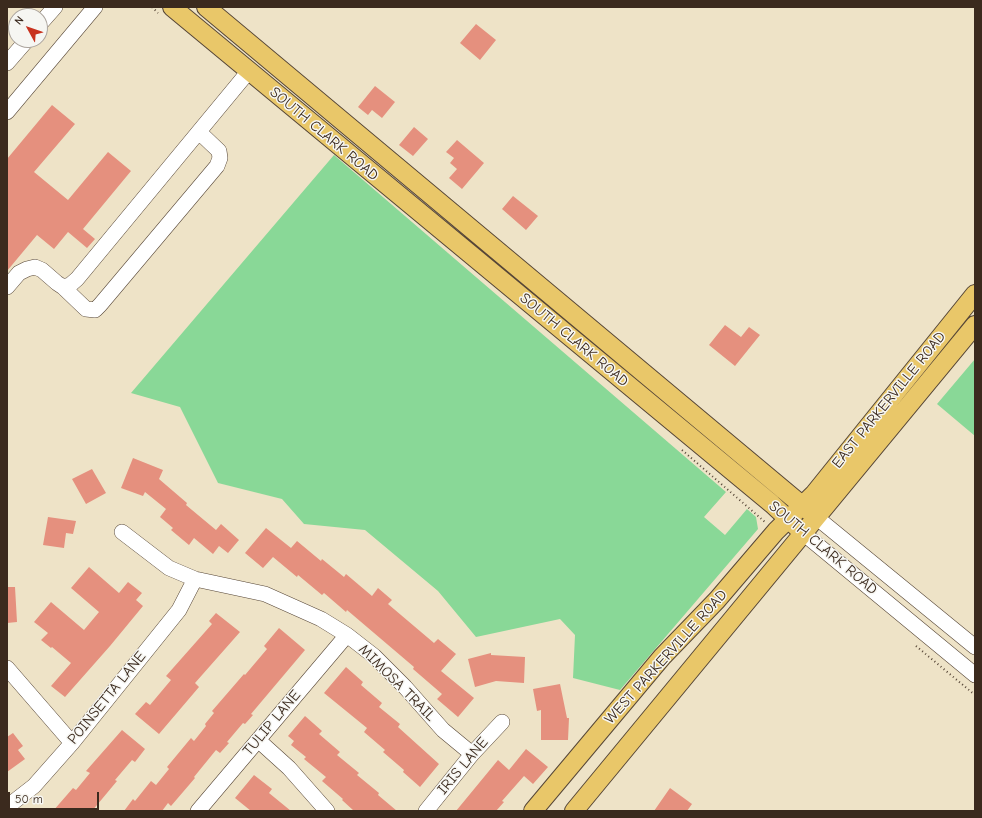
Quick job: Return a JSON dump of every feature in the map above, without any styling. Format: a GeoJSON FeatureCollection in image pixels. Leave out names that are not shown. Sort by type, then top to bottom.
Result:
{"type":"FeatureCollection","features":[{"type":"Feature","properties":{"kind":"main road","name":"SOUTH CLARK ROAD"},"geometry":{"type":"LineString","coordinates":[[172,7],[766,499],[803,533]]}},
{"type":"Feature","properties":{"kind":"main road","name":"SOUTH CLARK ROAD"},"geometry":{"type":"LineString","coordinates":[[206,7],[816,517]]}},
{"type":"Feature","properties":{"kind":"main road"},"geometry":{"type":"LineString","coordinates":[[249,71],[262,54]]}},
{"type":"Feature","properties":{"kind":"main road","name":"EAST PARKERVILLE ROAD"},"geometry":{"type":"LineString","coordinates":[[802,505],[814,494],[975,294]]}},
{"type":"Feature","properties":{"kind":"main road","name":"EAST PARKERVILLE ROAD"},"geometry":{"type":"LineString","coordinates":[[803,533],[975,325]]}},
{"type":"Feature","properties":{"kind":"main road","name":"WEST PARKERVILLE ROAD"},"geometry":{"type":"LineString","coordinates":[[533,811],[662,657],[717,600],[802,505]]}},
{"type":"Feature","properties":{"kind":"main road","name":"WEST PARKERVILLE ROAD"},"geometry":{"type":"LineString","coordinates":[[574,811],[803,533]]}},
{"type":"Feature","properties":{"kind":"street"},"geometry":{"type":"LineString","coordinates":[[7,112],[89,9]]}},
{"type":"Feature","properties":{"kind":"street"},"geometry":{"type":"LineString","coordinates":[[7,63],[19,48]]}},
{"type":"Feature","properties":{"kind":"street"},"geometry":{"type":"LineString","coordinates":[[63,287],[77,279],[249,71]]}},
{"type":"Feature","properties":{"kind":"street"},"geometry":{"type":"LineString","coordinates":[[7,287],[19,273],[27,269],[35,268],[42,270],[63,287],[86,309],[95,310],[217,166],[220,158],[219,151],[199,132]]}},
{"type":"Feature","properties":{"kind":"street","name":"SOUTH CLARK ROAD"},"geometry":{"type":"LineString","coordinates":[[816,517],[975,647]]}},
{"type":"Feature","properties":{"kind":"street","name":"MIMOSA TRAIL"},"geometry":{"type":"LineString","coordinates":[[122,532],[169,568],[195,579],[265,594],[321,619],[347,635],[374,656],[405,687],[443,730],[472,754]]}},
{"type":"Feature","properties":{"kind":"street","name":"SOUTH CLARK ROAD"},"geometry":{"type":"LineString","coordinates":[[803,533],[975,675]]}},
{"type":"Feature","properties":{"kind":"street","name":"POINSETTA LANE"},"geometry":{"type":"LineString","coordinates":[[7,808],[34,786],[72,743],[179,610],[195,579]]}},
{"type":"Feature","properties":{"kind":"street","name":"TULIP LANE"},"geometry":{"type":"LineString","coordinates":[[198,811],[347,635]]}},
{"type":"Feature","properties":{"kind":"street"},"geometry":{"type":"LineString","coordinates":[[7,668],[72,743]]}},
{"type":"Feature","properties":{"kind":"street","name":"IRIS LANE"},"geometry":{"type":"LineString","coordinates":[[426,811],[472,754],[502,722]]}},
{"type":"Feature","properties":{"kind":"street"},"geometry":{"type":"LineString","coordinates":[[258,740],[289,768],[327,811]]}},
{"type":"Feature","properties":{"kind":"green space"},"geometry":{"type":"Polygon","coordinates":[[[334,155],[726,492],[704,517],[725,535],[747,509],[756,517],[758,529],[620,690],[573,678],[575,635],[560,619],[476,637],[438,591],[365,530],[304,524],[282,499],[218,483],[180,407],[131,393],[334,155]]]}},
{"type":"Feature","properties":{"kind":"green space"},"geometry":{"type":"Polygon","coordinates":[[[975,359],[975,436],[937,404],[975,359]]]}},
{"type":"Feature","properties":{"kind":"building"},"geometry":{"type":"Polygon","coordinates":[[[476,24],[496,40],[480,60],[460,43],[476,24]]]}},
{"type":"Feature","properties":{"kind":"building"},"geometry":{"type":"Polygon","coordinates":[[[375,86],[395,102],[382,118],[372,110],[368,115],[358,107],[375,86]]]}},
{"type":"Feature","properties":{"kind":"building"},"geometry":{"type":"Polygon","coordinates":[[[52,105],[75,124],[34,172],[68,200],[108,152],[131,171],[83,229],[95,239],[87,248],[68,232],[54,249],[37,235],[7,271],[7,159],[52,105]]]}},
{"type":"Feature","properties":{"kind":"building"},"geometry":{"type":"Polygon","coordinates":[[[414,127],[428,139],[413,156],[399,145],[414,127]]]}},
{"type":"Feature","properties":{"kind":"building"},"geometry":{"type":"Polygon","coordinates":[[[457,140],[484,163],[462,189],[449,178],[457,169],[450,163],[454,158],[446,152],[457,140]]]}},
{"type":"Feature","properties":{"kind":"building"},"geometry":{"type":"Polygon","coordinates":[[[513,196],[538,216],[526,230],[502,209],[513,196]]]}},
{"type":"Feature","properties":{"kind":"building"},"geometry":{"type":"Polygon","coordinates":[[[725,325],[741,337],[749,327],[760,335],[735,366],[709,345],[725,325]]]}},
{"type":"Feature","properties":{"kind":"building"},"geometry":{"type":"Polygon","coordinates":[[[133,458],[163,470],[159,479],[187,503],[186,505],[216,530],[221,524],[239,540],[228,553],[219,546],[213,554],[194,538],[189,545],[171,530],[173,528],[160,517],[166,509],[145,492],[143,496],[121,488],[133,458]]]}},
{"type":"Feature","properties":{"kind":"building"},"geometry":{"type":"Polygon","coordinates":[[[92,469],[106,493],[86,504],[72,479],[92,469]]]}},
{"type":"Feature","properties":{"kind":"building"},"geometry":{"type":"Polygon","coordinates":[[[48,517],[76,521],[73,534],[66,533],[64,548],[43,545],[48,517]]]}},
{"type":"Feature","properties":{"kind":"building"},"geometry":{"type":"Polygon","coordinates":[[[266,528],[291,548],[297,541],[321,561],[322,559],[344,577],[346,574],[372,596],[378,588],[392,600],[388,604],[434,643],[438,639],[456,654],[441,671],[474,698],[458,717],[437,699],[442,694],[413,669],[414,667],[347,610],[346,612],[324,593],[322,595],[273,557],[263,568],[245,553],[266,528]]]}},
{"type":"Feature","properties":{"kind":"building"},"geometry":{"type":"Polygon","coordinates":[[[89,567],[119,593],[128,582],[142,593],[136,600],[143,606],[65,697],[51,686],[71,663],[41,640],[48,633],[34,622],[51,602],[84,630],[99,612],[71,588],[89,567]]]}},
{"type":"Feature","properties":{"kind":"building"},"geometry":{"type":"Polygon","coordinates":[[[7,587],[15,587],[17,622],[7,623],[7,587]]]}},
{"type":"Feature","properties":{"kind":"building"},"geometry":{"type":"Polygon","coordinates":[[[216,613],[240,632],[195,683],[199,687],[159,734],[135,714],[146,702],[150,705],[171,680],[166,676],[212,624],[209,621],[216,613]]]}},
{"type":"Feature","properties":{"kind":"building"},"geometry":{"type":"Polygon","coordinates":[[[279,628],[305,650],[251,714],[253,715],[245,724],[243,723],[220,753],[216,750],[171,806],[168,803],[162,811],[124,811],[133,799],[135,801],[151,781],[156,785],[169,769],[167,767],[191,738],[194,741],[214,713],[212,711],[267,649],[264,646],[279,628]]]}},
{"type":"Feature","properties":{"kind":"building"},"geometry":{"type":"Polygon","coordinates":[[[491,653],[491,655],[525,657],[524,683],[496,681],[475,687],[468,659],[491,653]]]}},
{"type":"Feature","properties":{"kind":"building"},"geometry":{"type":"Polygon","coordinates":[[[346,667],[363,682],[361,685],[382,703],[379,707],[400,724],[398,727],[439,764],[420,787],[403,772],[404,770],[383,752],[385,750],[364,732],[367,728],[324,693],[346,667]]]}},
{"type":"Feature","properties":{"kind":"building"},"geometry":{"type":"Polygon","coordinates":[[[560,684],[567,718],[569,718],[568,740],[541,740],[541,710],[537,711],[533,689],[560,684]]]}},
{"type":"Feature","properties":{"kind":"building"},"geometry":{"type":"Polygon","coordinates":[[[305,716],[322,731],[319,734],[340,752],[337,755],[359,773],[357,775],[379,793],[378,795],[397,811],[354,811],[342,800],[343,799],[322,781],[326,777],[304,759],[306,757],[291,745],[294,741],[288,736],[305,716]]]}},
{"type":"Feature","properties":{"kind":"building"},"geometry":{"type":"Polygon","coordinates":[[[122,730],[145,749],[135,762],[132,760],[92,811],[53,811],[73,788],[76,790],[90,773],[86,771],[122,730]]]}},
{"type":"Feature","properties":{"kind":"building"},"geometry":{"type":"Polygon","coordinates":[[[13,733],[23,746],[18,750],[25,759],[7,772],[7,737],[13,733]]]}},
{"type":"Feature","properties":{"kind":"building"},"geometry":{"type":"Polygon","coordinates":[[[526,749],[548,767],[533,784],[524,776],[502,801],[504,802],[496,811],[456,811],[498,760],[509,770],[526,749]]]}},
{"type":"Feature","properties":{"kind":"building"},"geometry":{"type":"Polygon","coordinates":[[[254,775],[272,789],[269,793],[291,811],[251,811],[235,798],[254,775]]]}},
{"type":"Feature","properties":{"kind":"building"},"geometry":{"type":"Polygon","coordinates":[[[670,788],[692,804],[687,811],[654,811],[670,788]]]}}]}
